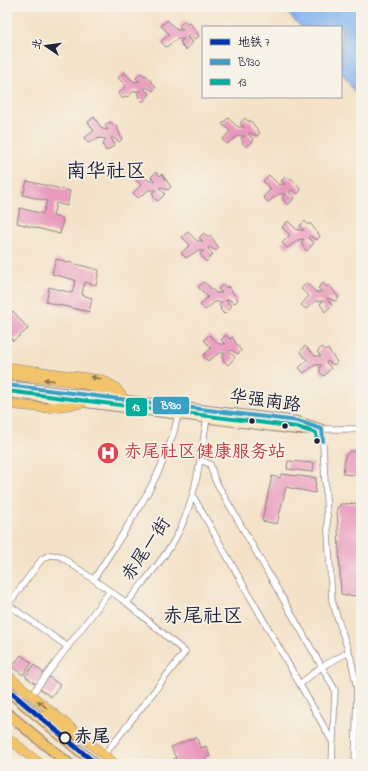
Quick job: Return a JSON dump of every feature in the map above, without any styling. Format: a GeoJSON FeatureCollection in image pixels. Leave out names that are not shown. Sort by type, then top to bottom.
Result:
{"type":"FeatureCollection","features":[{"type":"Feature","properties":{"kind":"highway"},"geometry":{"type":"LineString","coordinates":[[7,690],[95,764]]}},
{"type":"Feature","properties":{"kind":"highway"},"geometry":{"type":"LineString","coordinates":[[25,705],[82,737]]}},
{"type":"Feature","properties":{"kind":"highway"},"geometry":{"type":"LineString","coordinates":[[7,712],[69,764]]}},
{"type":"Feature","properties":{"kind":"main road"},"geometry":{"type":"LineString","coordinates":[[7,367],[102,380],[115,387],[126,401]]}},
{"type":"Feature","properties":{"kind":"main road"},"geometry":{"type":"LineString","coordinates":[[7,375],[88,385],[104,390],[126,401]]}},
{"type":"Feature","properties":{"kind":"main road","name":"华强南路"},"geometry":{"type":"LineString","coordinates":[[7,385],[126,401],[298,421],[322,429]]}},
{"type":"Feature","properties":{"kind":"main road","name":"华强南路"},"geometry":{"type":"LineString","coordinates":[[7,393],[297,430],[322,429]]}},
{"type":"Feature","properties":{"kind":"main road"},"geometry":{"type":"LineString","coordinates":[[7,404],[43,408],[83,403]]}},
{"type":"Feature","properties":{"kind":"main road"},"geometry":{"type":"LineString","coordinates":[[7,675],[115,764]]}},
{"type":"Feature","properties":{"kind":"main road"},"geometry":{"type":"LineString","coordinates":[[7,737],[40,764]]}},
{"type":"Feature","properties":{"kind":"street"},"geometry":{"type":"LineString","coordinates":[[94,579],[164,462],[173,438],[178,415]]}},
{"type":"Feature","properties":{"kind":"street","name":"赤尾一街"},"geometry":{"type":"LineString","coordinates":[[127,603],[175,540],[193,496],[207,418]]}},
{"type":"Feature","properties":{"kind":"street"},"geometry":{"type":"LineString","coordinates":[[355,764],[357,688],[349,652],[332,601],[322,429],[361,429]]}},
{"type":"Feature","properties":{"kind":"street"},"geometry":{"type":"LineString","coordinates":[[200,460],[210,464],[215,480],[334,690],[332,764]]}},
{"type":"Feature","properties":{"kind":"street"},"geometry":{"type":"LineString","coordinates":[[193,496],[333,742]]}},
{"type":"Feature","properties":{"kind":"street"},"geometry":{"type":"LineString","coordinates":[[68,647],[10,607],[42,559],[50,555],[60,556],[94,579],[127,603],[184,652],[104,755]]}},
{"type":"Feature","properties":{"kind":"street"},"geometry":{"type":"LineString","coordinates":[[35,690],[110,591]]}},
{"type":"Feature","properties":{"kind":"street"},"geometry":{"type":"LineString","coordinates":[[300,684],[321,667],[349,652]]}},
{"type":"Feature","properties":{"kind":"water"},"geometry":{"type":"Polygon","coordinates":[[[282,7],[361,7],[361,102],[342,73],[342,26],[300,26],[282,7]]]}},
{"type":"Feature","properties":{"kind":"building"},"geometry":{"type":"Polygon","coordinates":[[[167,20],[177,30],[183,30],[179,26],[184,21],[188,24],[190,23],[199,36],[196,39],[189,35],[187,37],[193,42],[186,50],[180,42],[184,39],[177,39],[166,47],[161,42],[169,34],[161,26],[167,20]]]}},
{"type":"Feature","properties":{"kind":"building"},"geometry":{"type":"Polygon","coordinates":[[[124,72],[134,82],[140,81],[136,78],[141,73],[145,76],[146,75],[156,87],[153,91],[146,87],[144,89],[150,94],[143,102],[137,94],[140,91],[134,91],[128,97],[126,96],[123,99],[118,94],[126,86],[118,78],[124,72]]]}},
{"type":"Feature","properties":{"kind":"building"},"geometry":{"type":"Polygon","coordinates":[[[94,117],[102,129],[108,130],[105,125],[111,122],[114,126],[116,125],[122,139],[119,142],[112,137],[111,138],[115,145],[106,151],[103,142],[106,139],[100,138],[88,143],[84,138],[94,131],[88,122],[94,117]]]}},
{"type":"Feature","properties":{"kind":"building"},"geometry":{"type":"Polygon","coordinates":[[[228,118],[238,127],[244,127],[240,123],[245,118],[249,122],[250,120],[260,133],[257,136],[250,133],[248,134],[254,140],[247,147],[242,143],[243,141],[241,139],[245,136],[238,136],[227,144],[222,140],[230,131],[222,124],[228,118]]]}},
{"type":"Feature","properties":{"kind":"building"},"geometry":{"type":"Polygon","coordinates":[[[139,171],[149,181],[155,181],[151,177],[156,172],[160,176],[162,174],[171,187],[168,190],[161,187],[159,188],[165,194],[158,201],[153,197],[154,195],[152,193],[156,190],[149,190],[138,198],[133,193],[141,185],[134,177],[139,171]]]}},
{"type":"Feature","properties":{"kind":"building"},"geometry":{"type":"Polygon","coordinates":[[[269,175],[279,185],[285,184],[281,181],[286,176],[290,179],[291,178],[301,190],[298,194],[291,190],[289,192],[295,197],[288,205],[282,197],[285,194],[279,194],[268,202],[263,197],[271,189],[263,181],[269,175]]]}},
{"type":"Feature","properties":{"kind":"building"},"geometry":{"type":"Polygon","coordinates":[[[27,181],[70,191],[67,206],[56,203],[53,216],[63,219],[60,234],[17,223],[20,208],[43,214],[47,201],[23,195],[27,181]]]}},
{"type":"Feature","properties":{"kind":"building"},"geometry":{"type":"Polygon","coordinates":[[[288,221],[297,230],[304,230],[300,226],[305,221],[308,225],[310,223],[320,236],[317,240],[310,236],[308,238],[314,243],[307,251],[301,243],[304,239],[298,240],[287,248],[282,243],[290,235],[282,227],[288,221]]]}},
{"type":"Feature","properties":{"kind":"building"},"geometry":{"type":"Polygon","coordinates":[[[188,232],[197,241],[203,241],[199,238],[204,233],[208,237],[210,235],[219,248],[216,251],[209,247],[208,249],[213,254],[206,262],[200,254],[204,251],[197,251],[186,258],[181,253],[190,245],[182,237],[188,232]]]}},
{"type":"Feature","properties":{"kind":"building"},"geometry":{"type":"Polygon","coordinates":[[[56,259],[99,270],[96,285],[85,282],[83,288],[82,295],[92,298],[89,312],[46,302],[49,287],[72,293],[74,286],[75,280],[52,274],[56,259]]]}},
{"type":"Feature","properties":{"kind":"building"},"geometry":{"type":"Polygon","coordinates":[[[204,282],[216,293],[222,293],[218,289],[223,284],[227,288],[228,286],[238,300],[235,303],[228,299],[226,301],[232,306],[224,314],[219,305],[222,302],[215,302],[205,310],[200,305],[208,297],[198,287],[204,282]]]}},
{"type":"Feature","properties":{"kind":"building"},"geometry":{"type":"Polygon","coordinates":[[[306,283],[316,292],[322,292],[318,288],[323,283],[327,287],[329,285],[339,298],[335,301],[328,298],[327,299],[332,305],[325,312],[320,304],[323,301],[316,301],[306,309],[301,305],[309,296],[301,289],[306,283]]]}},
{"type":"Feature","properties":{"kind":"building"},"geometry":{"type":"Polygon","coordinates":[[[13,311],[28,329],[13,341],[7,334],[7,316],[13,311]]]}},
{"type":"Feature","properties":{"kind":"building"},"geometry":{"type":"Polygon","coordinates":[[[209,335],[219,344],[225,344],[221,340],[226,335],[230,339],[232,337],[241,351],[238,354],[231,350],[229,352],[235,357],[228,365],[222,357],[225,353],[219,353],[208,361],[203,356],[211,348],[204,340],[209,335]]]}},
{"type":"Feature","properties":{"kind":"building"},"geometry":{"type":"Polygon","coordinates":[[[305,346],[315,356],[321,356],[317,352],[322,347],[326,350],[328,349],[337,362],[334,365],[327,361],[326,363],[331,368],[324,376],[319,371],[321,370],[319,368],[322,365],[315,365],[304,373],[299,368],[307,360],[300,352],[305,346]]]}},
{"type":"Feature","properties":{"kind":"building"},"geometry":{"type":"Polygon","coordinates":[[[350,451],[361,452],[361,463],[356,462],[355,475],[343,474],[345,456],[350,451]]]}},
{"type":"Feature","properties":{"kind":"building"},"geometry":{"type":"Polygon","coordinates":[[[288,461],[314,463],[313,472],[287,469],[288,461]]]}},
{"type":"Feature","properties":{"kind":"building"},"geometry":{"type":"Polygon","coordinates":[[[281,474],[316,478],[315,493],[286,487],[277,524],[262,521],[272,476],[280,478],[281,474]]]}},
{"type":"Feature","properties":{"kind":"building"},"geometry":{"type":"Polygon","coordinates":[[[361,503],[361,595],[344,596],[344,594],[341,594],[337,507],[340,507],[340,504],[361,503]]]}},
{"type":"Feature","properties":{"kind":"building"},"geometry":{"type":"Polygon","coordinates":[[[21,655],[32,663],[23,675],[12,667],[21,655]]]}},
{"type":"Feature","properties":{"kind":"building"},"geometry":{"type":"Polygon","coordinates":[[[34,665],[45,674],[37,685],[25,676],[34,665]]]}},
{"type":"Feature","properties":{"kind":"building"},"geometry":{"type":"Polygon","coordinates":[[[48,676],[60,685],[51,697],[39,688],[48,676]]]}},
{"type":"Feature","properties":{"kind":"building"},"geometry":{"type":"Polygon","coordinates":[[[196,737],[201,748],[206,746],[210,756],[205,758],[208,764],[172,764],[171,761],[176,758],[171,747],[196,737]]]}},
{"type":"Feature","properties":{"kind":"metro line","name":"7"},"geometry":{"type":"LineString","coordinates":[[7,689],[96,764]]}},
{"type":"Feature","properties":{"kind":"transit line","name":"B930"},"geometry":{"type":"LineString","coordinates":[[7,385],[298,421],[322,429],[323,441]]}},
{"type":"Feature","properties":{"kind":"transit line","name":"13"},"geometry":{"type":"LineString","coordinates":[[7,391],[297,427],[316,433],[317,441]]}},
{"type":"Feature","properties":{"kind":"place","name":"赤尾社区健康服务站"},"geometry":{"type":"Point","coordinates":[108,453]}},
{"type":"Feature","properties":{"kind":"place","name":"赤尾"},"geometry":{"type":"Point","coordinates":[65,738]}},
{"type":"Feature","properties":{"kind":"district","name":"南华社区"},"geometry":{"type":"Point","coordinates":[106,172]}},
{"type":"Feature","properties":{"kind":"district","name":"赤尾社区"},"geometry":{"type":"Point","coordinates":[203,617]}}]}
